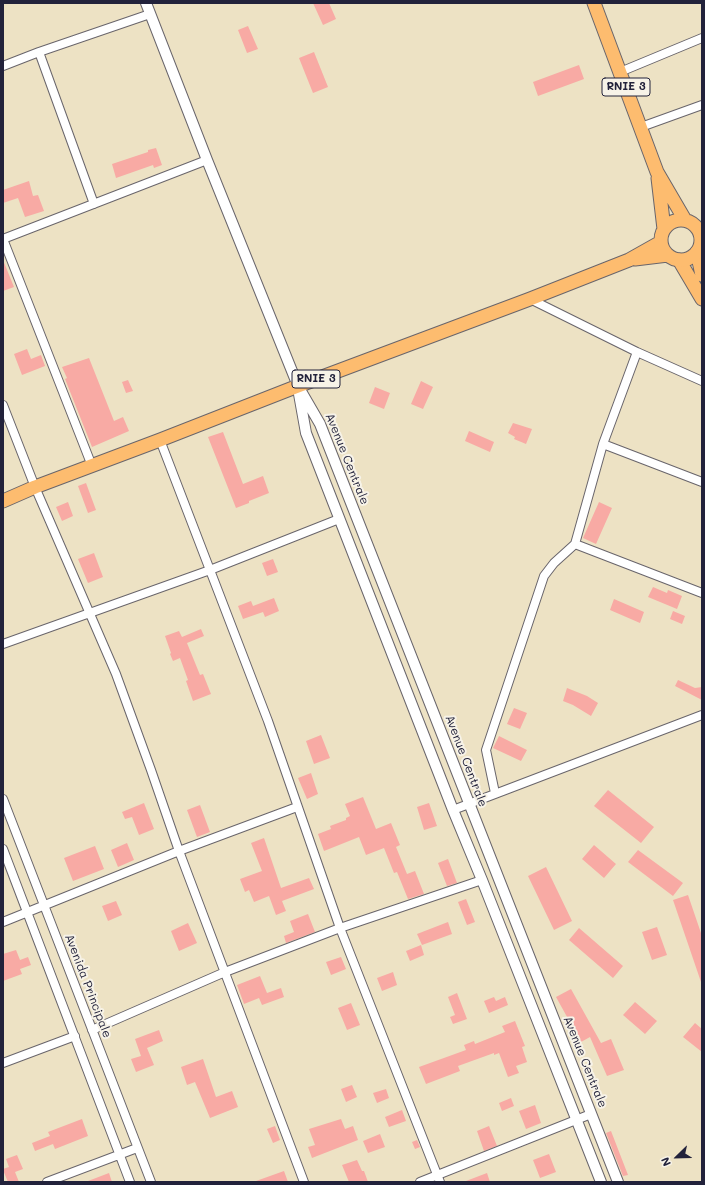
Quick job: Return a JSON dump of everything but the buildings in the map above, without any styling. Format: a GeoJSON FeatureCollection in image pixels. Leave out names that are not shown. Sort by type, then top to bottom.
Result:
{"type":"FeatureCollection","features":[{"type":"Feature","properties":{"kind":"main road","name":"RNIE 3"},"geometry":{"type":"LineString","coordinates":[[594,3],[657,172],[685,220],[692,223],[701,233],[700,246],[692,257],[686,259],[674,258],[630,260]]}},
{"type":"Feature","properties":{"kind":"main road","name":"RNIE 3"},"geometry":{"type":"LineString","coordinates":[[3,501],[35,487],[630,260],[661,242],[664,229],[657,172]]}},
{"type":"Feature","properties":{"kind":"main road"},"geometry":{"type":"LineString","coordinates":[[664,229],[670,223],[677,220],[685,220]]}},
{"type":"Feature","properties":{"kind":"main road"},"geometry":{"type":"LineString","coordinates":[[661,242],[664,249],[674,258],[702,299]]}},
{"type":"Feature","properties":{"kind":"main road"},"geometry":{"type":"LineString","coordinates":[[697,252],[702,274]]}},
{"type":"Feature","properties":{"kind":"street"},"geometry":{"type":"LineString","coordinates":[[146,3],[207,160],[298,386],[306,433],[339,519],[452,810],[482,880],[601,1182]]}},
{"type":"Feature","properties":{"kind":"street"},"geometry":{"type":"LineString","coordinates":[[3,66],[150,14]]}},
{"type":"Feature","properties":{"kind":"street"},"geometry":{"type":"LineString","coordinates":[[620,72],[702,38]]}},
{"type":"Feature","properties":{"kind":"street"},"geometry":{"type":"LineString","coordinates":[[39,52],[94,204]]}},
{"type":"Feature","properties":{"kind":"street"},"geometry":{"type":"LineString","coordinates":[[641,128],[702,105]]}},
{"type":"Feature","properties":{"kind":"street"},"geometry":{"type":"LineString","coordinates":[[92,466],[3,239],[207,160]]}},
{"type":"Feature","properties":{"kind":"street"},"geometry":{"type":"LineString","coordinates":[[530,299],[637,352],[702,381]]}},
{"type":"Feature","properties":{"kind":"street"},"geometry":{"type":"LineString","coordinates":[[496,793],[486,750],[544,576],[554,563],[575,544],[603,444],[637,352]]}},
{"type":"Feature","properties":{"kind":"street","name":"Avenue Centrale"},"geometry":{"type":"LineString","coordinates":[[298,386],[320,424],[618,1182]]}},
{"type":"Feature","properties":{"kind":"street"},"geometry":{"type":"LineString","coordinates":[[3,405],[35,487],[116,674],[179,851],[226,972],[304,1182]]}},
{"type":"Feature","properties":{"kind":"street"},"geometry":{"type":"LineString","coordinates":[[160,440],[268,720],[340,928],[439,1179]]}},
{"type":"Feature","properties":{"kind":"street"},"geometry":{"type":"LineString","coordinates":[[603,444],[702,482]]}},
{"type":"Feature","properties":{"kind":"street"},"geometry":{"type":"LineString","coordinates":[[3,644],[88,612],[210,570],[339,519]]}},
{"type":"Feature","properties":{"kind":"street"},"geometry":{"type":"LineString","coordinates":[[575,544],[702,593]]}},
{"type":"Feature","properties":{"kind":"street"},"geometry":{"type":"LineString","coordinates":[[452,810],[702,715]]}},
{"type":"Feature","properties":{"kind":"street","name":"Avenida Principale"},"geometry":{"type":"LineString","coordinates":[[3,799],[151,1182]]}},
{"type":"Feature","properties":{"kind":"street"},"geometry":{"type":"LineString","coordinates":[[3,922],[179,851],[297,807]]}},
{"type":"Feature","properties":{"kind":"street"},"geometry":{"type":"LineString","coordinates":[[3,849],[130,1182]]}},
{"type":"Feature","properties":{"kind":"street"},"geometry":{"type":"LineString","coordinates":[[92,1030],[226,972],[340,928],[482,880]]}},
{"type":"Feature","properties":{"kind":"street"},"geometry":{"type":"LineString","coordinates":[[3,1063],[75,1036]]}},
{"type":"Feature","properties":{"kind":"street"},"geometry":{"type":"LineString","coordinates":[[420,1182],[439,1179],[591,1114]]}},
{"type":"Feature","properties":{"kind":"street"},"geometry":{"type":"LineString","coordinates":[[47,1182],[137,1148]]}}]}
